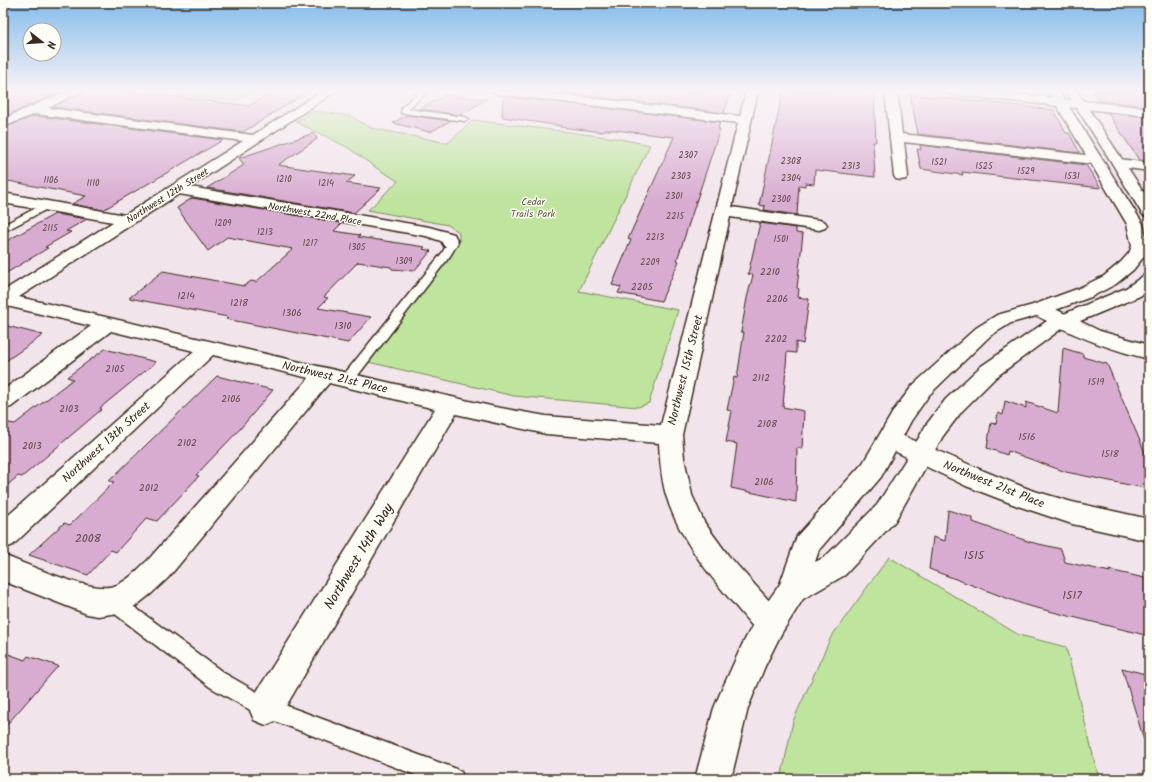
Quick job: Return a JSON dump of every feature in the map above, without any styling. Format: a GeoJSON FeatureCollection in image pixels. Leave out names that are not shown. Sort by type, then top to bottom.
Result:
{"type":"FeatureCollection","features":[{"type":"Feature","properties":{"kind":"street"},"geometry":{"type":"LineString","coordinates":[[168,127],[256,139]]}},
{"type":"Feature","properties":{"kind":"street","name":"Northwest 12th Street"},"geometry":{"type":"LineString","coordinates":[[3,299],[274,127]]}},
{"type":"Feature","properties":{"kind":"street","name":"Northwest 15th Street"},"geometry":{"type":"LineString","coordinates":[[744,127],[670,435],[673,467],[679,496],[692,525],[710,553],[770,624]]}},
{"type":"Feature","properties":{"kind":"street"},"geometry":{"type":"LineString","coordinates":[[895,127],[901,176]]}},
{"type":"Feature","properties":{"kind":"street"},"geometry":{"type":"LineString","coordinates":[[713,779],[731,708],[753,656],[770,624],[793,590],[807,544],[872,470],[902,416],[921,390],[983,332],[1004,319],[1040,309],[1084,293],[1110,280],[1127,266],[1137,254],[1144,239],[1094,160],[1077,127]]}},
{"type":"Feature","properties":{"kind":"street"},"geometry":{"type":"LineString","coordinates":[[1095,127],[1120,163],[1149,212]]}},
{"type":"Feature","properties":{"kind":"street"},"geometry":{"type":"LineString","coordinates":[[896,137],[1094,160]]}},
{"type":"Feature","properties":{"kind":"street"},"geometry":{"type":"LineString","coordinates":[[1120,163],[1149,167]]}},
{"type":"Feature","properties":{"kind":"street","name":"Northwest 22nd Place"},"geometry":{"type":"LineString","coordinates":[[177,189],[430,232],[448,238],[450,242]]}},
{"type":"Feature","properties":{"kind":"street"},"geometry":{"type":"LineString","coordinates":[[3,198],[127,220]]}},
{"type":"Feature","properties":{"kind":"street"},"geometry":{"type":"LineString","coordinates":[[724,211],[819,224]]}},
{"type":"Feature","properties":{"kind":"street"},"geometry":{"type":"LineString","coordinates":[[793,590],[835,566],[886,513],[922,454],[934,431],[954,405],[971,388],[1008,357],[1054,325],[1133,292],[1149,280]]}},
{"type":"Feature","properties":{"kind":"street","name":"Northwest 21st Place"},"geometry":{"type":"LineString","coordinates":[[3,299],[450,404],[546,425],[670,435]]}},
{"type":"Feature","properties":{"kind":"street"},"geometry":{"type":"LineString","coordinates":[[1040,309],[1087,334],[1149,352]]}},
{"type":"Feature","properties":{"kind":"street"},"geometry":{"type":"LineString","coordinates":[[3,401],[107,324]]}},
{"type":"Feature","properties":{"kind":"street","name":"Northwest 13th Street"},"geometry":{"type":"LineString","coordinates":[[3,537],[209,348]]}},
{"type":"Feature","properties":{"kind":"street"},"geometry":{"type":"LineString","coordinates":[[3,568],[86,600],[100,603],[112,601],[127,595],[142,584],[158,569],[335,377]]}},
{"type":"Feature","properties":{"kind":"street","name":"Northwest 14th Way"},"geometry":{"type":"LineString","coordinates":[[266,708],[450,404]]}},
{"type":"Feature","properties":{"kind":"street","name":"Northwest 21st Place"},"geometry":{"type":"LineString","coordinates":[[890,439],[991,485],[1028,500],[1083,515],[1149,530]]}},
{"type":"Feature","properties":{"kind":"lane"},"geometry":{"type":"LineString","coordinates":[[3,229],[46,206]]}},
{"type":"Feature","properties":{"kind":"lane"},"geometry":{"type":"LineString","coordinates":[[335,377],[446,254],[451,246],[450,242]]}},
{"type":"Feature","properties":{"kind":"lane"},"geometry":{"type":"LineString","coordinates":[[112,601],[217,680],[266,708],[454,779]]}},
{"type":"Feature","properties":{"kind":"green space","name":"Cedar Trails Park"},"geometry":{"type":"Polygon","coordinates":[[[307,127],[370,127],[448,143],[465,127],[532,127],[615,138],[650,145],[579,291],[678,310],[649,403],[638,407],[514,396],[368,362],[459,242],[459,232],[448,225],[368,210],[398,181],[347,147],[307,127]]]}},
{"type":"Feature","properties":{"kind":"green space"},"geometry":{"type":"Polygon","coordinates":[[[889,557],[1019,635],[1066,647],[1099,779],[781,779],[793,721],[831,637],[889,557]]]}},
{"type":"Feature","properties":{"kind":"building"},"geometry":{"type":"Polygon","coordinates":[[[125,127],[223,140],[103,210],[72,204],[86,196],[3,180],[3,128],[125,127]]]}},
{"type":"Feature","properties":{"kind":"building"},"geometry":{"type":"Polygon","coordinates":[[[209,127],[250,127],[243,132],[209,127]]]}},
{"type":"Feature","properties":{"kind":"building"},"geometry":{"type":"Polygon","coordinates":[[[411,127],[438,127],[430,132],[411,127]]]}},
{"type":"Feature","properties":{"kind":"building"},"geometry":{"type":"Polygon","coordinates":[[[564,127],[718,127],[718,129],[720,129],[677,260],[679,261],[661,301],[618,293],[621,287],[612,285],[631,240],[628,239],[674,137],[615,130],[604,130],[603,132],[564,127]]]}},
{"type":"Feature","properties":{"kind":"building"},"geometry":{"type":"Polygon","coordinates":[[[775,127],[875,127],[876,142],[873,142],[875,177],[815,170],[814,184],[805,183],[805,186],[799,185],[797,215],[764,210],[765,206],[759,205],[775,127]]]}},
{"type":"Feature","properties":{"kind":"building"},"geometry":{"type":"Polygon","coordinates":[[[917,127],[1063,127],[1066,133],[1069,133],[1080,153],[918,134],[917,127]]]}},
{"type":"Feature","properties":{"kind":"building"},"geometry":{"type":"Polygon","coordinates":[[[1118,127],[1149,127],[1149,161],[1139,160],[1118,127]]]}},
{"type":"Feature","properties":{"kind":"building"},"geometry":{"type":"Polygon","coordinates":[[[314,133],[317,139],[278,165],[355,176],[346,183],[381,188],[354,213],[207,188],[244,165],[239,158],[314,133]]]}},
{"type":"Feature","properties":{"kind":"building"},"geometry":{"type":"Polygon","coordinates":[[[920,145],[1086,165],[1101,188],[962,172],[963,175],[921,169],[917,149],[921,150],[920,145]]]}},
{"type":"Feature","properties":{"kind":"building"},"geometry":{"type":"Polygon","coordinates":[[[192,198],[342,223],[334,231],[360,235],[358,237],[425,247],[423,249],[431,251],[414,271],[392,269],[391,267],[358,262],[324,297],[328,298],[318,308],[371,317],[348,343],[226,319],[228,317],[129,298],[163,271],[244,286],[251,281],[256,282],[293,249],[227,237],[208,251],[177,208],[192,198]]]}},
{"type":"Feature","properties":{"kind":"building"},"geometry":{"type":"Polygon","coordinates":[[[55,214],[87,219],[66,231],[71,232],[45,247],[48,248],[3,275],[3,243],[55,214]]]}},
{"type":"Feature","properties":{"kind":"building"},"geometry":{"type":"Polygon","coordinates":[[[760,223],[796,228],[796,233],[803,234],[797,288],[799,289],[798,297],[809,299],[803,344],[796,342],[796,353],[787,352],[783,407],[804,411],[802,449],[797,448],[796,502],[731,488],[737,444],[726,442],[732,411],[727,410],[734,377],[737,378],[744,332],[741,332],[753,275],[748,274],[760,223]]]}},
{"type":"Feature","properties":{"kind":"building"},"geometry":{"type":"Polygon","coordinates":[[[3,325],[43,335],[3,363],[3,325]]]}},
{"type":"Feature","properties":{"kind":"building"},"geometry":{"type":"Polygon","coordinates":[[[1063,348],[1083,354],[1083,357],[1107,364],[1149,462],[1149,489],[1066,472],[1008,451],[1007,455],[987,448],[991,423],[996,424],[998,413],[1003,415],[1005,401],[1026,408],[1026,402],[1058,413],[1063,348]]]}},
{"type":"Feature","properties":{"kind":"building"},"geometry":{"type":"Polygon","coordinates":[[[105,349],[156,362],[100,408],[102,409],[22,477],[18,476],[3,489],[3,422],[15,424],[73,379],[67,377],[105,349]]]}},
{"type":"Feature","properties":{"kind":"building"},"geometry":{"type":"Polygon","coordinates":[[[217,376],[273,390],[240,429],[196,475],[199,476],[157,521],[147,518],[116,552],[111,550],[88,575],[29,555],[64,523],[70,525],[114,482],[109,481],[217,376]]]}},
{"type":"Feature","properties":{"kind":"building"},"geometry":{"type":"Polygon","coordinates":[[[948,510],[973,518],[973,522],[1030,542],[1061,549],[1065,562],[1149,579],[1149,636],[1025,605],[929,569],[933,537],[945,541],[948,510]]]}},
{"type":"Feature","properties":{"kind":"building"},"geometry":{"type":"Polygon","coordinates":[[[3,652],[25,660],[28,656],[58,666],[3,729],[3,652]]]}},
{"type":"Feature","properties":{"kind":"building"},"geometry":{"type":"Polygon","coordinates":[[[1122,668],[1149,675],[1149,739],[1144,740],[1122,668]]]}}]}
